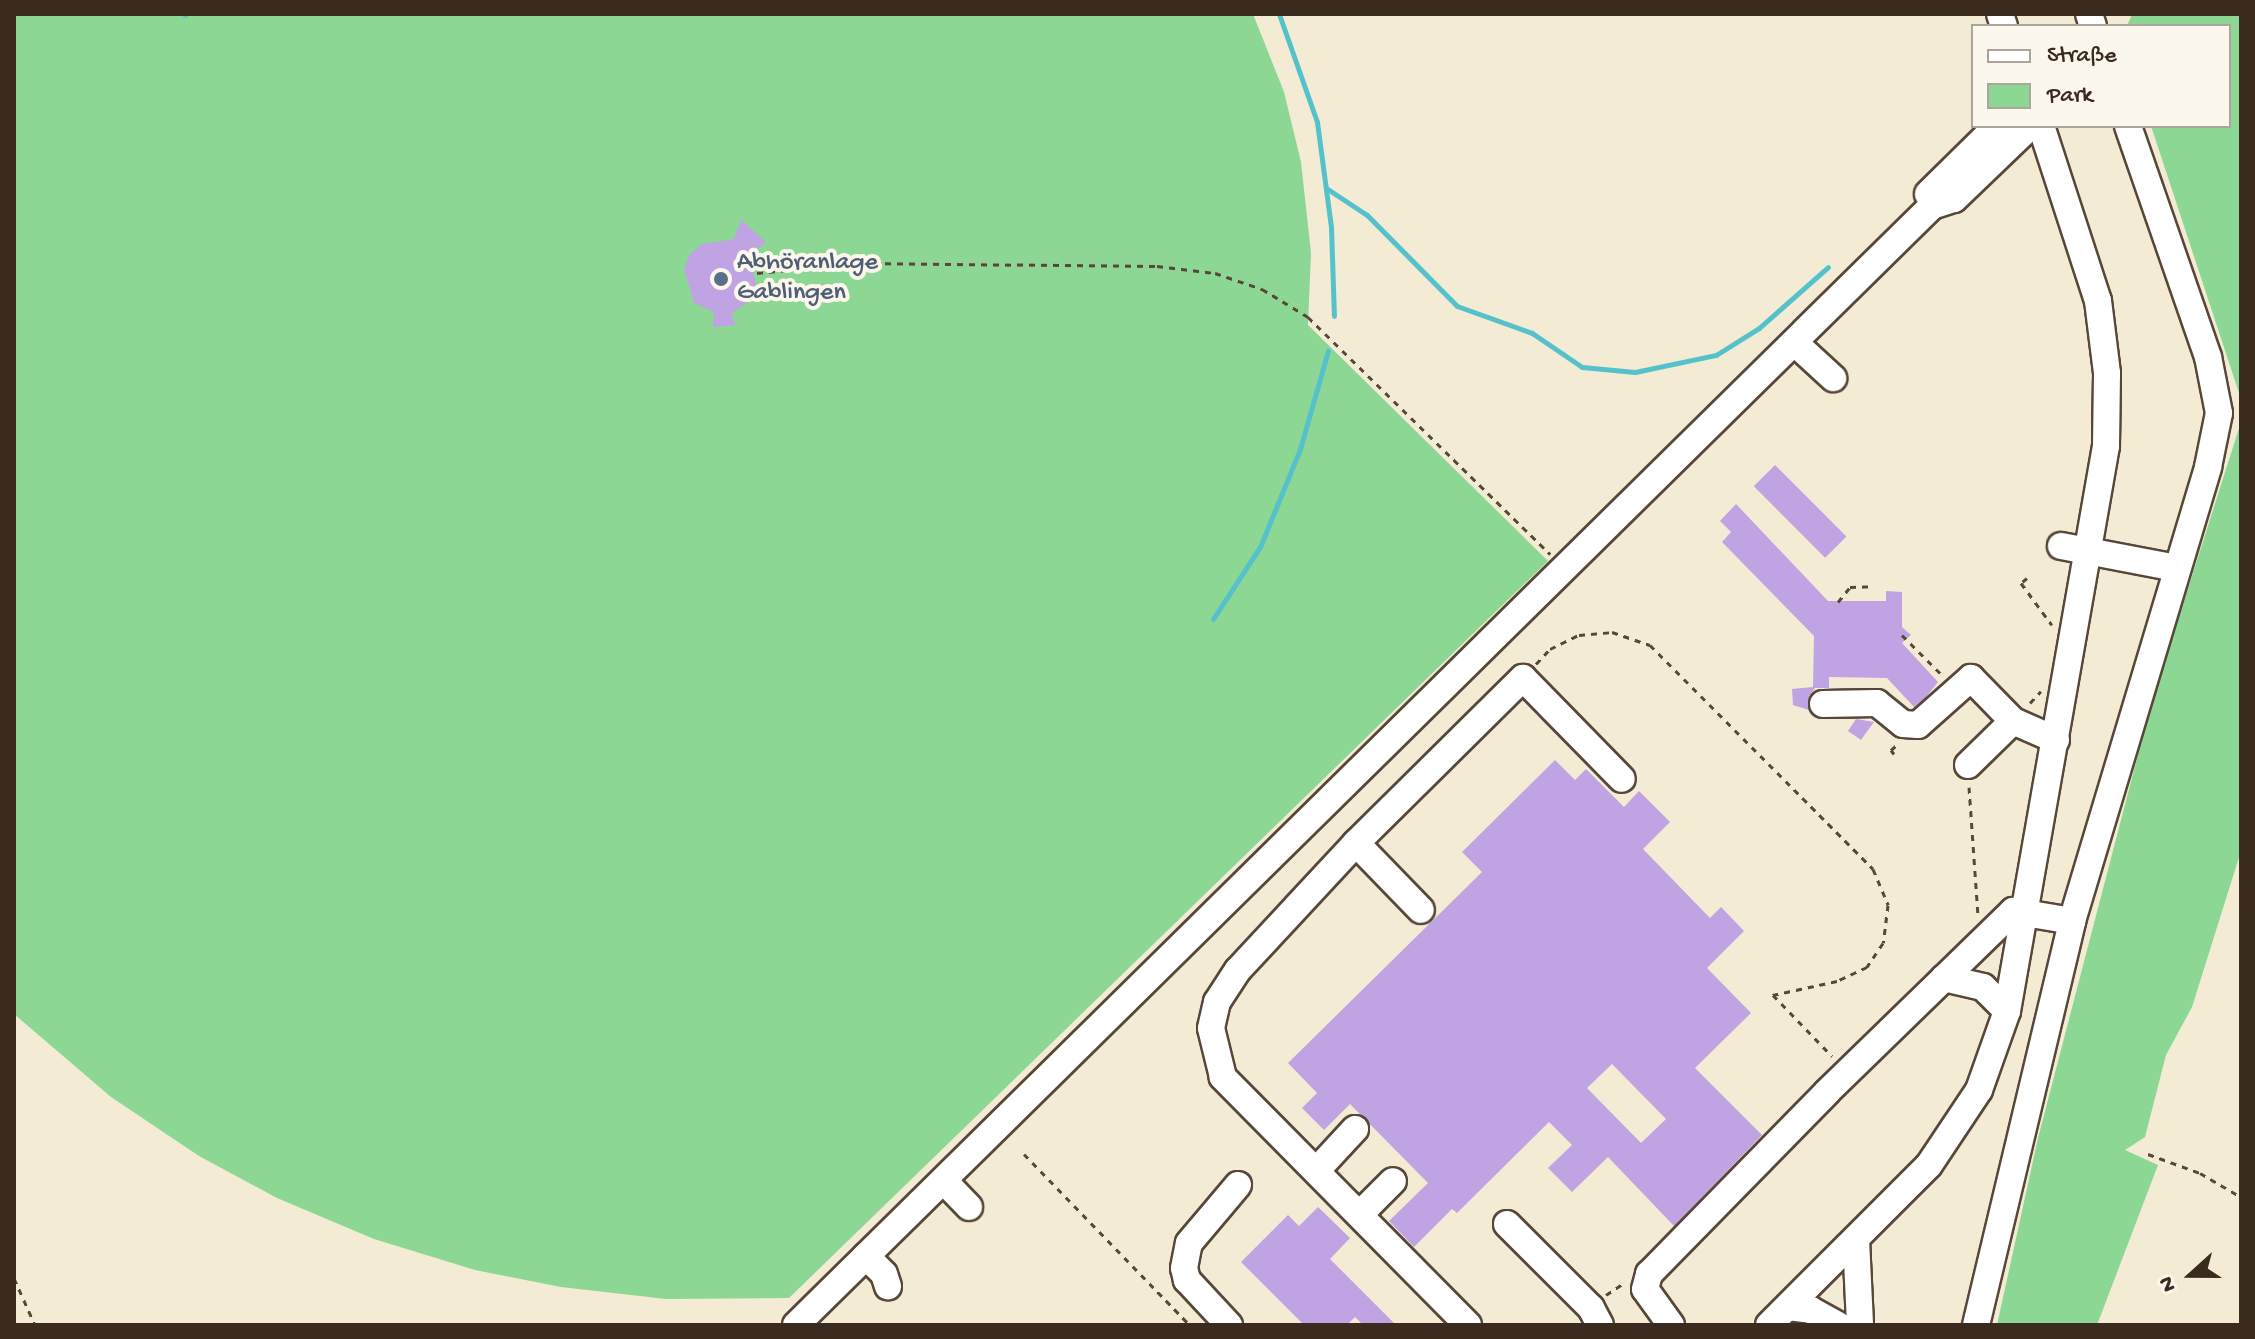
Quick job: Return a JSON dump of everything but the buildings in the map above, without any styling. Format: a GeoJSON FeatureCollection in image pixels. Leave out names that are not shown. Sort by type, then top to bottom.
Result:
{"type":"FeatureCollection","features":[{"type":"Feature","properties":{"kind":"lane"},"geometry":{"type":"LineString","coordinates":[[1779,1316],[1929,1165],[1955,1130],[1997,1045],[2007,1011],[2092,550],[2106,446],[2107,373],[2098,301],[2042,128]]}},
{"type":"Feature","properties":{"kind":"lane"},"geometry":{"type":"LineString","coordinates":[[1976,1325],[2072,921],[2216,436],[2217,389],[2129,128]]}},
{"type":"Feature","properties":{"kind":"lane"},"geometry":{"type":"LineString","coordinates":[[2013,132],[2051,152]]}},
{"type":"Feature","properties":{"kind":"lane"},"geometry":{"type":"LineString","coordinates":[[1928,194],[2013,132]]}},
{"type":"Feature","properties":{"kind":"lane"},"geometry":{"type":"LineString","coordinates":[[796,1325],[1932,206],[1954,199],[2013,132]]}},
{"type":"Feature","properties":{"kind":"lane"},"geometry":{"type":"LineString","coordinates":[[1795,343],[1833,378]]}},
{"type":"Feature","properties":{"kind":"lane"},"geometry":{"type":"LineString","coordinates":[[2061,546],[2176,568]]}},
{"type":"Feature","properties":{"kind":"lane"},"geometry":{"type":"LineString","coordinates":[[1455,1321],[1361,1213],[1223,1077],[1211,1028],[1217,1002],[1238,970],[1356,843],[1523,678],[1622,779]]}},
{"type":"Feature","properties":{"kind":"lane"},"geometry":{"type":"LineString","coordinates":[[1838,709],[1877,703],[1903,724],[1918,725],[1971,678],[2013,721],[2056,740]]}},
{"type":"Feature","properties":{"kind":"lane"},"geometry":{"type":"LineString","coordinates":[[1968,765],[2013,721]]}},
{"type":"Feature","properties":{"kind":"lane"},"geometry":{"type":"LineString","coordinates":[[1356,843],[1421,910]]}},
{"type":"Feature","properties":{"kind":"lane"},"geometry":{"type":"LineString","coordinates":[[1671,1325],[1645,1289],[1649,1274],[1847,1072],[2013,911],[2072,921]]}},
{"type":"Feature","properties":{"kind":"lane"},"geometry":{"type":"LineString","coordinates":[[1944,978],[1983,987],[2007,1011]]}},
{"type":"Feature","properties":{"kind":"lane"},"geometry":{"type":"LineString","coordinates":[[1752,1325],[1905,1175],[1997,1045]]}},
{"type":"Feature","properties":{"kind":"lane"},"geometry":{"type":"LineString","coordinates":[[1317,1170],[1355,1129]]}},
{"type":"Feature","properties":{"kind":"lane"},"geometry":{"type":"LineString","coordinates":[[944,1181],[969,1207]]}},
{"type":"Feature","properties":{"kind":"lane"},"geometry":{"type":"LineString","coordinates":[[1361,1213],[1393,1181]]}},
{"type":"Feature","properties":{"kind":"lane"},"geometry":{"type":"LineString","coordinates":[[1229,1325],[1187,1280],[1184,1268],[1189,1243],[1238,1185]]}},
{"type":"Feature","properties":{"kind":"lane"},"geometry":{"type":"LineString","coordinates":[[1507,1224],[1591,1308],[1600,1325]]}},
{"type":"Feature","properties":{"kind":"lane"},"geometry":{"type":"LineString","coordinates":[[1856,1239],[1860,1325]]}},
{"type":"Feature","properties":{"kind":"lane"},"geometry":{"type":"LineString","coordinates":[[866,1256],[884,1274],[888,1286]]}},
{"type":"Feature","properties":{"kind":"lane"},"geometry":{"type":"LineString","coordinates":[[1779,1316],[1811,1310],[1838,1325]]}},
{"type":"Feature","properties":{"kind":"path"},"geometry":{"type":"LineString","coordinates":[[757,273],[861,263],[1157,266],[1215,273],[1262,289],[1308,317],[1564,568]]}},
{"type":"Feature","properties":{"kind":"path"},"geometry":{"type":"LineString","coordinates":[[2027,578],[2021,583],[2038,600],[2033,605],[2058,631]]}},
{"type":"Feature","properties":{"kind":"path"},"geometry":{"type":"LineString","coordinates":[[1838,602],[1850,587],[1874,586]]}},
{"type":"Feature","properties":{"kind":"path"},"geometry":{"type":"LineString","coordinates":[[1523,678],[1550,649],[1579,635],[1612,632],[1650,645],[1873,869],[1888,905],[1883,943],[1867,967],[1837,981],[1773,995],[1847,1072]]}},
{"type":"Feature","properties":{"kind":"path"},"geometry":{"type":"LineString","coordinates":[[2013,721],[2046,686]]}},
{"type":"Feature","properties":{"kind":"path"},"geometry":{"type":"LineString","coordinates":[[1968,765],[1979,943]]}},
{"type":"Feature","properties":{"kind":"path"},"geometry":{"type":"LineString","coordinates":[[1024,1154],[1190,1325]]}},
{"type":"Feature","properties":{"kind":"path"},"geometry":{"type":"LineString","coordinates":[[2148,1154],[2200,1173],[2241,1197]]}},
{"type":"Feature","properties":{"kind":"path"},"geometry":{"type":"LineString","coordinates":[[14,1278],[35,1325]]}},
{"type":"Feature","properties":{"kind":"green space"},"geometry":{"type":"Polygon","coordinates":[[[14,14],[1253,14],[1284,92],[1301,162],[1311,253],[1308,325],[1548,561],[789,1298],[666,1299],[561,1287],[475,1270],[374,1239],[277,1198],[199,1156],[111,1097],[14,1014],[14,14]]]}},
{"type":"Feature","properties":{"kind":"green space"},"geometry":{"type":"Polygon","coordinates":[[[2132,14],[2241,14],[2241,399],[2152,128],[2231,128],[2231,24],[2128,24],[2132,14]]]}},
{"type":"Feature","properties":{"kind":"green space"},"geometry":{"type":"Polygon","coordinates":[[[2241,422],[2241,851],[2192,1007],[2166,1055],[2145,1137],[2125,1150],[2158,1165],[2097,1325],[1997,1325],[2038,1138],[2151,705],[2241,422]]]}},
{"type":"Feature","properties":{"kind":"waterway"},"geometry":{"type":"LineString","coordinates":[[1279,14],[1317,122],[1331,227],[1334,316]]}},
{"type":"Feature","properties":{"kind":"waterway"},"geometry":{"type":"LineString","coordinates":[[1326,188],[1367,215],[1457,306],[1532,333],[1582,367],[1635,372],[1716,355],[1759,328],[1828,267]]}},
{"type":"Feature","properties":{"kind":"waterway"},"geometry":{"type":"LineString","coordinates":[[1213,619],[1260,547],[1300,449],[1328,351]]}},
{"type":"Feature","properties":{"kind":"place","name":"Abhöranlage Gablingen"},"geometry":{"type":"Point","coordinates":[721,279]}}]}
